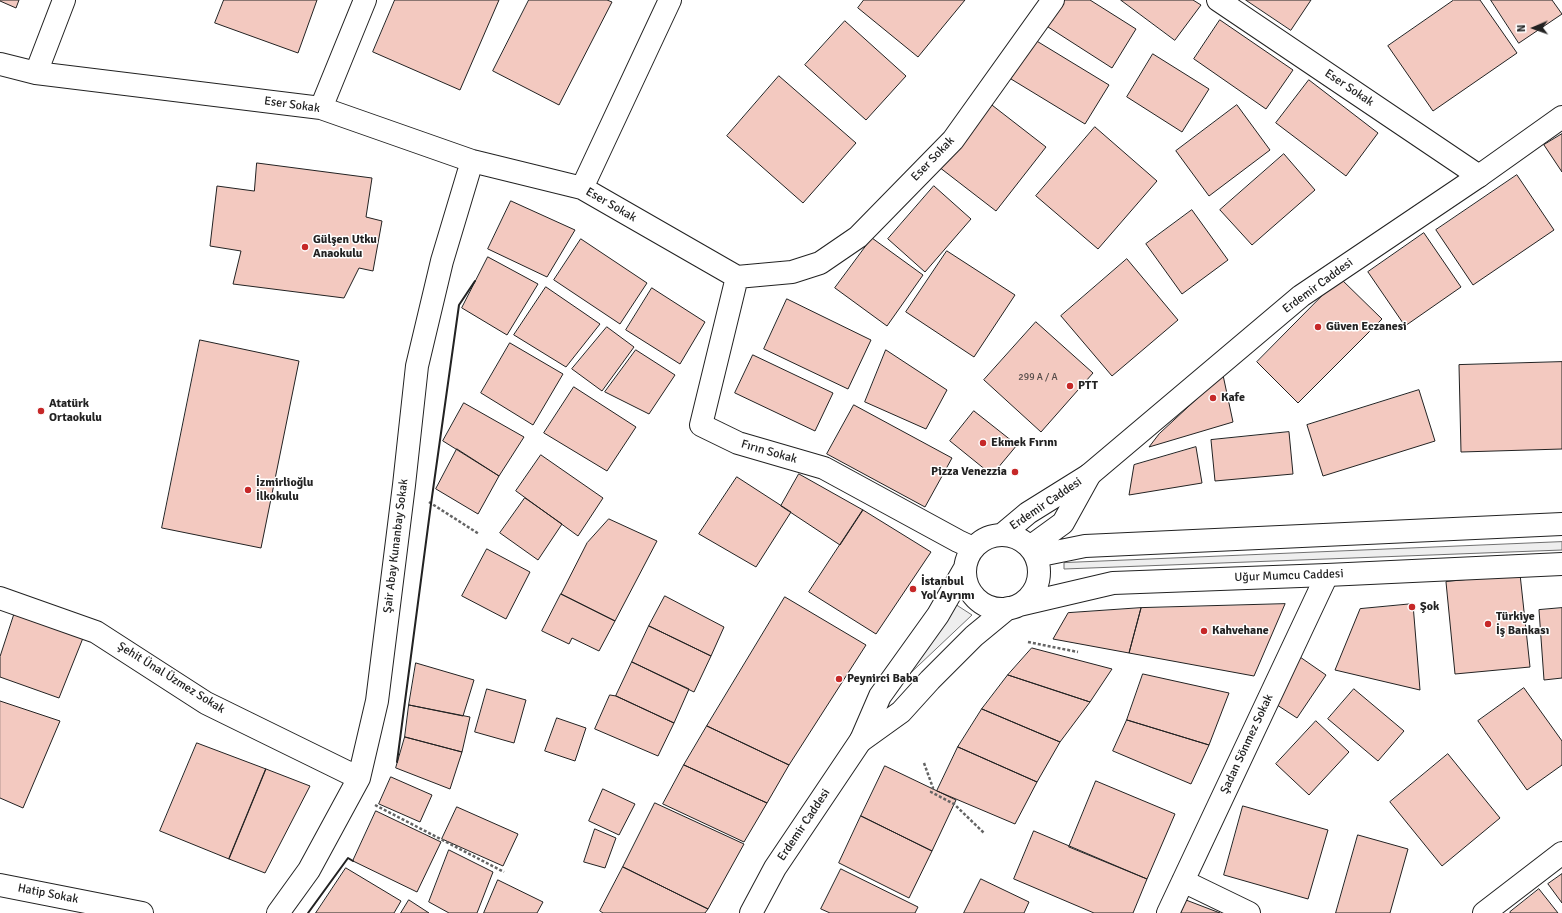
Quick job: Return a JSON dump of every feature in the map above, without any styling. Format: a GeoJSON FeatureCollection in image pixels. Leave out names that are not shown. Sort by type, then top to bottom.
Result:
{"type":"FeatureCollection","features":[{"type":"Feature","properties":{"kind":"street"},"geometry":{"type":"LineString","coordinates":[[36,73],[64,0]]}},
{"type":"Feature","properties":{"kind":"street"},"geometry":{"type":"LineString","coordinates":[[321,108],[365,0]]}},
{"type":"Feature","properties":{"kind":"street"},"geometry":{"type":"LineString","coordinates":[[582,188],[670,0]]}},
{"type":"Feature","properties":{"kind":"street","name":"Eser Sokak"},"geometry":{"type":"LineString","coordinates":[[0,64],[36,73],[321,108],[472,161],[582,188],[737,277],[792,272],[820,263],[858,237],[953,140],[1053,0]]}},
{"type":"Feature","properties":{"kind":"street","name":"Eser Sokak"},"geometry":{"type":"LineString","coordinates":[[1218,0],[1479,176]]}},
{"type":"Feature","properties":{"kind":"street","name":"Erdemir Caddesi"},"geometry":{"type":"LineString","coordinates":[[1002,534],[1028,513],[1089,475],[1301,296],[1479,176],[1562,117]]}},
{"type":"Feature","properties":{"kind":"street","name":"Şair Abay Kunanbay Sokak"},"geometry":{"type":"LineString","coordinates":[[278,913],[309,870],[360,778],[377,701],[417,366],[442,261],[472,161]]}},
{"type":"Feature","properties":{"kind":"street","name":"Fırın Sokak"},"geometry":{"type":"LineString","coordinates":[[737,277],[701,425],[738,443],[824,468],[973,548]]}},
{"type":"Feature","properties":{"kind":"street","name":"Erdemir Caddesi"},"geometry":{"type":"LineString","coordinates":[[1033,551],[1063,523],[1089,475]]}},
{"type":"Feature","properties":{"kind":"street"},"geometry":{"type":"LineString","coordinates":[[1033,551],[1085,546],[1562,524]]}},
{"type":"Feature","properties":{"kind":"street","name":"Erdemir Caddesi"},"geometry":{"type":"LineString","coordinates":[[751,913],[774,868],[861,740],[880,696],[938,615],[964,568],[967,557],[973,548],[981,540],[992,535],[1002,534],[1013,536],[1022,540],[1033,551],[1039,567],[1035,589],[1028,598],[1013,607],[974,636],[930,680],[901,712],[861,740]]}},
{"type":"Feature","properties":{"kind":"street","name":"Uğur Mumcu Caddesi"},"geometry":{"type":"LineString","coordinates":[[1013,607],[1113,583],[1562,564]]}},
{"type":"Feature","properties":{"kind":"street"},"geometry":{"type":"LineString","coordinates":[[964,568],[966,580],[976,599],[996,609],[1013,607]]}},
{"type":"Feature","properties":{"kind":"street","name":"Şadan Sönmez Sokak"},"geometry":{"type":"LineString","coordinates":[[1168,913],[1327,575]]}},
{"type":"Feature","properties":{"kind":"street","name":"Şehit Ünal Üzmez Sokak"},"geometry":{"type":"LineString","coordinates":[[0,598],[96,632],[206,703],[360,778]]}},
{"type":"Feature","properties":{"kind":"street"},"geometry":{"type":"LineString","coordinates":[[1484,913],[1562,853]]}},
{"type":"Feature","properties":{"kind":"street"},"geometry":{"type":"LineString","coordinates":[[1183,881],[1249,913]]}},
{"type":"Feature","properties":{"kind":"street","name":"Hatip Sokak"},"geometry":{"type":"LineString","coordinates":[[0,886],[142,913]]}},
{"type":"Feature","properties":{"kind":"path"},"geometry":{"type":"LineString","coordinates":[[431,504],[479,534]]}},
{"type":"Feature","properties":{"kind":"path"},"geometry":{"type":"LineString","coordinates":[[1028,642],[1078,652]]}},
{"type":"Feature","properties":{"kind":"path"},"geometry":{"type":"LineString","coordinates":[[924,763],[933,788],[931,792],[954,804],[984,833]]}},
{"type":"Feature","properties":{"kind":"path"},"geometry":{"type":"LineString","coordinates":[[373,804],[504,872]]}},
{"type":"Feature","properties":{"kind":"shaded area"},"geometry":{"type":"Polygon","coordinates":[[[1562,542],[1562,550],[1064,569],[1064,563],[1562,542]]]}},
{"type":"Feature","properties":{"kind":"shaded area"},"geometry":{"type":"Polygon","coordinates":[[[955,604],[972,615],[901,682],[955,604]]]}},
{"type":"Feature","properties":{"kind":"building"},"geometry":{"type":"Polygon","coordinates":[[[0,0],[19,0],[16,8],[0,0]]]}},
{"type":"Feature","properties":{"kind":"building"},"geometry":{"type":"Polygon","coordinates":[[[224,0],[317,0],[298,53],[215,23],[224,0]]]}},
{"type":"Feature","properties":{"kind":"building"},"geometry":{"type":"Polygon","coordinates":[[[395,0],[499,0],[460,90],[373,52],[395,0]]]}},
{"type":"Feature","properties":{"kind":"building"},"geometry":{"type":"Polygon","coordinates":[[[529,0],[607,0],[612,2],[559,105],[493,71],[529,0]]]}},
{"type":"Feature","properties":{"kind":"building"},"geometry":{"type":"Polygon","coordinates":[[[864,0],[965,0],[918,57],[858,8],[864,0]]]}},
{"type":"Feature","properties":{"kind":"building"},"geometry":{"type":"Polygon","coordinates":[[[1060,0],[1090,0],[1136,29],[1112,68],[1045,25],[1060,0]]]}},
{"type":"Feature","properties":{"kind":"building"},"geometry":{"type":"Polygon","coordinates":[[[1121,0],[1193,0],[1201,5],[1175,40],[1121,0]]]}},
{"type":"Feature","properties":{"kind":"building"},"geometry":{"type":"Polygon","coordinates":[[[1246,0],[1311,0],[1291,30],[1246,0]]]}},
{"type":"Feature","properties":{"kind":"building"},"geometry":{"type":"Polygon","coordinates":[[[1454,0],[1480,0],[1517,53],[1433,111],[1388,46],[1454,0]]]}},
{"type":"Feature","properties":{"kind":"building"},"geometry":{"type":"Polygon","coordinates":[[[1491,0],[1552,0],[1562,14],[1519,43],[1491,0]]]}},
{"type":"Feature","properties":{"kind":"building"},"geometry":{"type":"Polygon","coordinates":[[[1220,20],[1293,70],[1266,109],[1194,59],[1220,20]]]}},
{"type":"Feature","properties":{"kind":"building"},"geometry":{"type":"Polygon","coordinates":[[[845,21],[906,76],[866,120],[805,65],[845,21]]]}},
{"type":"Feature","properties":{"kind":"building"},"geometry":{"type":"Polygon","coordinates":[[[1035,40],[1109,85],[1085,124],[1011,79],[1035,40]]]}},
{"type":"Feature","properties":{"kind":"building"},"geometry":{"type":"Polygon","coordinates":[[[1153,54],[1209,89],[1182,132],[1127,97],[1153,54]]]}},
{"type":"Feature","properties":{"kind":"building"},"geometry":{"type":"Polygon","coordinates":[[[779,76],[856,143],[803,203],[727,136],[779,76]]]}},
{"type":"Feature","properties":{"kind":"building"},"geometry":{"type":"Polygon","coordinates":[[[1309,80],[1378,133],[1346,176],[1276,123],[1309,80]]]}},
{"type":"Feature","properties":{"kind":"building"},"geometry":{"type":"Polygon","coordinates":[[[988,102],[1046,147],[996,211],[939,167],[988,102]]]}},
{"type":"Feature","properties":{"kind":"building"},"geometry":{"type":"Polygon","coordinates":[[[1237,105],[1270,150],[1209,196],[1176,151],[1237,105]]]}},
{"type":"Feature","properties":{"kind":"building"},"geometry":{"type":"Polygon","coordinates":[[[1095,127],[1157,181],[1098,249],[1036,196],[1095,127]]]}},
{"type":"Feature","properties":{"kind":"building"},"geometry":{"type":"Polygon","coordinates":[[[1562,134],[1562,172],[1544,145],[1562,134]]]}},
{"type":"Feature","properties":{"kind":"building"},"geometry":{"type":"Polygon","coordinates":[[[1284,154],[1315,190],[1252,245],[1220,210],[1284,154]]]}},
{"type":"Feature","properties":{"kind":"building"},"geometry":{"type":"Polygon","coordinates":[[[257,163],[372,178],[366,217],[382,221],[373,271],[359,268],[344,298],[233,284],[241,251],[210,246],[217,186],[254,191],[257,163]]]}},
{"type":"Feature","properties":{"kind":"building"},"geometry":{"type":"Polygon","coordinates":[[[1517,175],[1554,230],[1473,285],[1436,230],[1517,175]]]}},
{"type":"Feature","properties":{"kind":"building"},"geometry":{"type":"Polygon","coordinates":[[[934,186],[971,219],[925,272],[888,239],[934,186]]]}},
{"type":"Feature","properties":{"kind":"building"},"geometry":{"type":"Polygon","coordinates":[[[511,201],[575,230],[547,277],[488,249],[511,201]]]}},
{"type":"Feature","properties":{"kind":"building"},"geometry":{"type":"Polygon","coordinates":[[[1192,210],[1228,260],[1182,294],[1146,244],[1192,210]]]}},
{"type":"Feature","properties":{"kind":"building"},"geometry":{"type":"Polygon","coordinates":[[[1424,233],[1461,287],[1405,326],[1368,272],[1424,233]]]}},
{"type":"Feature","properties":{"kind":"building"},"geometry":{"type":"Polygon","coordinates":[[[872,238],[923,275],[887,326],[835,288],[872,238]]]}},
{"type":"Feature","properties":{"kind":"building"},"geometry":{"type":"Polygon","coordinates":[[[581,239],[647,283],[620,324],[554,280],[581,239]]]}},
{"type":"Feature","properties":{"kind":"building"},"geometry":{"type":"Polygon","coordinates":[[[947,251],[1015,295],[974,357],[906,312],[947,251]]]}},
{"type":"Feature","properties":{"kind":"building"},"geometry":{"type":"Polygon","coordinates":[[[488,257],[538,284],[507,335],[462,308],[488,257]]]}},
{"type":"Feature","properties":{"kind":"building"},"geometry":{"type":"Polygon","coordinates":[[[1127,259],[1178,320],[1112,376],[1061,316],[1127,259]]]}},
{"type":"Feature","properties":{"kind":"building"},"geometry":{"type":"Polygon","coordinates":[[[1340,278],[1382,319],[1298,403],[1257,362],[1340,278]]]}},
{"type":"Feature","properties":{"kind":"building"},"geometry":{"type":"Polygon","coordinates":[[[546,287],[600,324],[566,367],[514,335],[546,287]]]}},
{"type":"Feature","properties":{"kind":"building"},"geometry":{"type":"Polygon","coordinates":[[[652,288],[705,322],[680,364],[626,330],[652,288]]]}},
{"type":"Feature","properties":{"kind":"building"},"geometry":{"type":"Polygon","coordinates":[[[787,299],[871,340],[848,389],[764,349],[787,299]]]}},
{"type":"Feature","properties":{"kind":"building"},"geometry":{"type":"Polygon","coordinates":[[[1036,322],[1093,373],[1041,432],[984,380],[1036,322]]]}},
{"type":"Feature","properties":{"kind":"building"},"geometry":{"type":"Polygon","coordinates":[[[607,327],[634,347],[602,391],[572,369],[607,327]]]}},
{"type":"Feature","properties":{"kind":"building"},"geometry":{"type":"Polygon","coordinates":[[[200,340],[299,361],[261,548],[162,528],[200,340]]]}},
{"type":"Feature","properties":{"kind":"building"},"geometry":{"type":"Polygon","coordinates":[[[510,343],[563,374],[533,425],[481,393],[510,343]]]}},
{"type":"Feature","properties":{"kind":"building"},"geometry":{"type":"Polygon","coordinates":[[[636,350],[675,375],[649,414],[605,392],[636,350]]]}},
{"type":"Feature","properties":{"kind":"building"},"geometry":{"type":"Polygon","coordinates":[[[886,350],[947,390],[926,429],[865,402],[886,350]]]}},
{"type":"Feature","properties":{"kind":"building"},"geometry":{"type":"Polygon","coordinates":[[[753,355],[833,393],[815,431],[735,393],[753,355]]]}},
{"type":"Feature","properties":{"kind":"building"},"geometry":{"type":"Polygon","coordinates":[[[1562,362],[1562,449],[1461,452],[1459,365],[1562,362]]]}},
{"type":"Feature","properties":{"kind":"building","name":"Kafe"},"geometry":{"type":"Polygon","coordinates":[[[1223,375],[1233,422],[1149,447],[1159,434],[1223,375]]]}},
{"type":"Feature","properties":{"kind":"building"},"geometry":{"type":"Polygon","coordinates":[[[574,387],[636,427],[607,471],[544,433],[574,387]]]}},
{"type":"Feature","properties":{"kind":"building"},"geometry":{"type":"Polygon","coordinates":[[[1419,390],[1435,441],[1323,476],[1307,425],[1419,390]]]}},
{"type":"Feature","properties":{"kind":"building"},"geometry":{"type":"Polygon","coordinates":[[[464,403],[524,437],[499,476],[443,441],[464,403]]]}},
{"type":"Feature","properties":{"kind":"building"},"geometry":{"type":"Polygon","coordinates":[[[854,405],[952,458],[925,507],[827,454],[854,405]]]}},
{"type":"Feature","properties":{"kind":"building","name":"Ekmek Fırını"},"geometry":{"type":"Polygon","coordinates":[[[974,411],[1017,445],[992,475],[950,441],[974,411]]]}},
{"type":"Feature","properties":{"kind":"building"},"geometry":{"type":"Polygon","coordinates":[[[1289,432],[1293,474],[1215,481],[1211,440],[1289,432]]]}},
{"type":"Feature","properties":{"kind":"building"},"geometry":{"type":"Polygon","coordinates":[[[1196,447],[1202,483],[1129,495],[1134,465],[1196,447]]]}},
{"type":"Feature","properties":{"kind":"building"},"geometry":{"type":"Polygon","coordinates":[[[457,449],[499,476],[478,514],[436,489],[457,449]]]}},
{"type":"Feature","properties":{"kind":"building"},"geometry":{"type":"Polygon","coordinates":[[[541,455],[603,498],[578,536],[516,491],[541,455]]]}},
{"type":"Feature","properties":{"kind":"building"},"geometry":{"type":"Polygon","coordinates":[[[799,474],[863,510],[840,545],[781,506],[799,474]]]}},
{"type":"Feature","properties":{"kind":"building"},"geometry":{"type":"Polygon","coordinates":[[[737,477],[791,512],[756,567],[699,534],[737,477]]]}},
{"type":"Feature","properties":{"kind":"building"},"geometry":{"type":"Polygon","coordinates":[[[525,498],[562,524],[538,560],[500,533],[525,498]]]}},
{"type":"Feature","properties":{"kind":"building"},"geometry":{"type":"Polygon","coordinates":[[[863,510],[931,552],[876,634],[809,592],[863,510]]]}},
{"type":"Feature","properties":{"kind":"building"},"geometry":{"type":"Polygon","coordinates":[[[609,519],[657,541],[615,621],[561,594],[587,543],[609,519]]]}},
{"type":"Feature","properties":{"kind":"building"},"geometry":{"type":"Polygon","coordinates":[[[487,549],[530,572],[506,619],[462,596],[487,549]]]}},
{"type":"Feature","properties":{"kind":"building"},"geometry":{"type":"Polygon","coordinates":[[[1520,574],[1530,667],[1455,674],[1446,582],[1520,574]]]}},
{"type":"Feature","properties":{"kind":"building"},"geometry":{"type":"Polygon","coordinates":[[[561,594],[615,621],[599,651],[572,638],[569,644],[542,631],[561,594]]]}},
{"type":"Feature","properties":{"kind":"building"},"geometry":{"type":"Polygon","coordinates":[[[665,596],[724,627],[711,656],[649,626],[665,596]]]}},
{"type":"Feature","properties":{"kind":"building"},"geometry":{"type":"Polygon","coordinates":[[[785,597],[866,645],[789,765],[707,726],[785,597]]]}},
{"type":"Feature","properties":{"kind":"building","name":"Kahvehane"},"geometry":{"type":"Polygon","coordinates":[[[1285,604],[1254,676],[1129,653],[1141,608],[1285,604]]]}},
{"type":"Feature","properties":{"kind":"building"},"geometry":{"type":"Polygon","coordinates":[[[1413,604],[1420,690],[1335,670],[1360,609],[1413,604]]]}},
{"type":"Feature","properties":{"kind":"building"},"geometry":{"type":"Polygon","coordinates":[[[1141,608],[1129,653],[1053,639],[1068,613],[1141,608]]]}},
{"type":"Feature","properties":{"kind":"building"},"geometry":{"type":"Polygon","coordinates":[[[1562,608],[1562,678],[1544,680],[1539,610],[1562,608]]]}},
{"type":"Feature","properties":{"kind":"building"},"geometry":{"type":"Polygon","coordinates":[[[15,612],[83,638],[59,698],[0,677],[0,657],[15,612]]]}},
{"type":"Feature","properties":{"kind":"building"},"geometry":{"type":"Polygon","coordinates":[[[649,626],[711,656],[694,692],[632,662],[649,626]]]}},
{"type":"Feature","properties":{"kind":"building"},"geometry":{"type":"Polygon","coordinates":[[[1032,648],[1112,669],[1090,702],[1008,675],[1032,648]]]}},
{"type":"Feature","properties":{"kind":"building"},"geometry":{"type":"Polygon","coordinates":[[[1300,657],[1326,675],[1297,718],[1271,701],[1300,657]]]}},
{"type":"Feature","properties":{"kind":"building"},"geometry":{"type":"Polygon","coordinates":[[[632,662],[689,689],[674,723],[616,696],[632,662]]]}},
{"type":"Feature","properties":{"kind":"building"},"geometry":{"type":"Polygon","coordinates":[[[416,663],[474,680],[463,716],[409,705],[416,663]]]}},
{"type":"Feature","properties":{"kind":"building"},"geometry":{"type":"Polygon","coordinates":[[[1143,674],[1229,693],[1209,745],[1127,720],[1143,674]]]}},
{"type":"Feature","properties":{"kind":"building"},"geometry":{"type":"Polygon","coordinates":[[[1008,675],[1090,702],[1060,742],[982,709],[1008,675]]]}},
{"type":"Feature","properties":{"kind":"building"},"geometry":{"type":"Polygon","coordinates":[[[1524,688],[1562,741],[1562,765],[1527,790],[1478,721],[1524,688]]]}},
{"type":"Feature","properties":{"kind":"building"},"geometry":{"type":"Polygon","coordinates":[[[487,689],[526,700],[514,743],[475,732],[487,689]]]}},
{"type":"Feature","properties":{"kind":"building"},"geometry":{"type":"Polygon","coordinates":[[[1354,689],[1404,731],[1378,761],[1328,719],[1354,689]]]}},
{"type":"Feature","properties":{"kind":"building"},"geometry":{"type":"Polygon","coordinates":[[[610,695],[616,696],[674,723],[658,756],[595,729],[610,695]]]}},
{"type":"Feature","properties":{"kind":"building"},"geometry":{"type":"Polygon","coordinates":[[[0,701],[60,721],[23,808],[0,798],[0,701]]]}},
{"type":"Feature","properties":{"kind":"building"},"geometry":{"type":"Polygon","coordinates":[[[409,705],[470,717],[462,752],[405,737],[409,705]]]}},
{"type":"Feature","properties":{"kind":"building"},"geometry":{"type":"Polygon","coordinates":[[[982,709],[1060,742],[1037,782],[958,747],[982,709]]]}},
{"type":"Feature","properties":{"kind":"building"},"geometry":{"type":"Polygon","coordinates":[[[557,718],[586,728],[575,761],[545,751],[557,718]]]}},
{"type":"Feature","properties":{"kind":"building"},"geometry":{"type":"Polygon","coordinates":[[[1127,720],[1209,745],[1191,784],[1113,751],[1127,720]]]}},
{"type":"Feature","properties":{"kind":"building"},"geometry":{"type":"Polygon","coordinates":[[[1316,721],[1349,752],[1309,795],[1276,764],[1316,721]]]}},
{"type":"Feature","properties":{"kind":"building"},"geometry":{"type":"Polygon","coordinates":[[[707,726],[789,765],[767,803],[684,765],[707,726]]]}},
{"type":"Feature","properties":{"kind":"building"},"geometry":{"type":"Polygon","coordinates":[[[405,737],[462,752],[450,789],[396,768],[405,737]]]}},
{"type":"Feature","properties":{"kind":"building"},"geometry":{"type":"Polygon","coordinates":[[[197,743],[266,769],[229,859],[160,831],[197,743]]]}},
{"type":"Feature","properties":{"kind":"building"},"geometry":{"type":"Polygon","coordinates":[[[958,747],[1037,782],[1015,824],[937,791],[958,747]]]}},
{"type":"Feature","properties":{"kind":"building"},"geometry":{"type":"Polygon","coordinates":[[[1448,754],[1500,818],[1442,866],[1390,802],[1448,754]]]}},
{"type":"Feature","properties":{"kind":"building"},"geometry":{"type":"Polygon","coordinates":[[[684,765],[767,803],[744,842],[663,804],[684,765]]]}},
{"type":"Feature","properties":{"kind":"building"},"geometry":{"type":"Polygon","coordinates":[[[885,766],[956,800],[932,851],[861,816],[885,766]]]}},
{"type":"Feature","properties":{"kind":"building"},"geometry":{"type":"Polygon","coordinates":[[[266,769],[310,786],[265,873],[229,859],[266,769]]]}},
{"type":"Feature","properties":{"kind":"building"},"geometry":{"type":"Polygon","coordinates":[[[391,777],[432,795],[420,822],[379,804],[391,777]]]}},
{"type":"Feature","properties":{"kind":"building"},"geometry":{"type":"Polygon","coordinates":[[[1096,781],[1175,814],[1147,879],[1069,847],[1096,781]]]}},
{"type":"Feature","properties":{"kind":"building"},"geometry":{"type":"Polygon","coordinates":[[[603,789],[635,804],[619,835],[589,821],[603,789]]]}},
{"type":"Feature","properties":{"kind":"building"},"geometry":{"type":"Polygon","coordinates":[[[655,803],[744,844],[708,909],[623,867],[655,803]]]}},
{"type":"Feature","properties":{"kind":"building"},"geometry":{"type":"Polygon","coordinates":[[[1243,806],[1328,830],[1308,899],[1224,875],[1243,806]]]}},
{"type":"Feature","properties":{"kind":"building"},"geometry":{"type":"Polygon","coordinates":[[[457,807],[518,834],[503,866],[442,839],[457,807]]]}},
{"type":"Feature","properties":{"kind":"building"},"geometry":{"type":"Polygon","coordinates":[[[376,811],[441,842],[417,892],[353,861],[376,811]]]}},
{"type":"Feature","properties":{"kind":"building"},"geometry":{"type":"Polygon","coordinates":[[[861,816],[932,851],[909,898],[839,863],[861,816]]]}},
{"type":"Feature","properties":{"kind":"building"},"geometry":{"type":"Polygon","coordinates":[[[595,829],[616,838],[605,868],[584,862],[595,829]]]}},
{"type":"Feature","properties":{"kind":"building"},"geometry":{"type":"Polygon","coordinates":[[[1034,831],[1147,879],[1133,913],[1094,913],[1014,879],[1034,831]]]}},
{"type":"Feature","properties":{"kind":"building"},"geometry":{"type":"Polygon","coordinates":[[[1358,835],[1408,849],[1390,913],[1336,913],[1358,835]]]}},
{"type":"Feature","properties":{"kind":"building"},"geometry":{"type":"Polygon","coordinates":[[[449,850],[493,872],[477,913],[449,913],[429,902],[449,850]]]}},
{"type":"Feature","properties":{"kind":"building"},"geometry":{"type":"Polygon","coordinates":[[[623,867],[708,909],[705,913],[603,913],[600,911],[623,867]]]}},
{"type":"Feature","properties":{"kind":"building"},"geometry":{"type":"Polygon","coordinates":[[[346,868],[401,901],[394,913],[316,913],[346,868]]]}},
{"type":"Feature","properties":{"kind":"building"},"geometry":{"type":"Polygon","coordinates":[[[841,869],[918,907],[915,913],[830,913],[821,909],[841,869]]]}},
{"type":"Feature","properties":{"kind":"building"},"geometry":{"type":"Polygon","coordinates":[[[1562,874],[1562,903],[1548,884],[1562,874]]]}},
{"type":"Feature","properties":{"kind":"building"},"geometry":{"type":"Polygon","coordinates":[[[981,879],[1029,902],[1024,913],[964,913],[981,879]]]}},
{"type":"Feature","properties":{"kind":"building"},"geometry":{"type":"Polygon","coordinates":[[[498,880],[543,902],[537,913],[484,913],[498,880]]]}},
{"type":"Feature","properties":{"kind":"building"},"geometry":{"type":"Polygon","coordinates":[[[1539,889],[1558,913],[1510,913],[1510,912],[1539,889]]]}},
{"type":"Feature","properties":{"kind":"building"},"geometry":{"type":"Polygon","coordinates":[[[409,900],[429,913],[401,913],[409,900]]]}},
{"type":"Feature","properties":{"kind":"building"},"geometry":{"type":"Polygon","coordinates":[[[1186,900],[1220,913],[1181,913],[1186,900]]]}},
{"type":"Feature","properties":{"kind":"wall"},"geometry":{"type":"LineString","coordinates":[[397,762],[459,305],[475,281]]}},
{"type":"Feature","properties":{"kind":"wall"},"geometry":{"type":"LineString","coordinates":[[308,913],[348,858],[353,861]]}},
{"type":"Feature","properties":{"kind":"place","name":"Gülşen Utku Anaokulu"},"geometry":{"type":"Point","coordinates":[305,247]}},
{"type":"Feature","properties":{"kind":"place","name":"Güven Eczanesi"},"geometry":{"type":"Point","coordinates":[1318,327]}},
{"type":"Feature","properties":{"kind":"place","name":"PTT"},"geometry":{"type":"Point","coordinates":[1070,386]}},
{"type":"Feature","properties":{"kind":"place","name":"Kafe"},"geometry":{"type":"Point","coordinates":[1213,398]}},
{"type":"Feature","properties":{"kind":"place","name":"Atatürk Ortaokulu"},"geometry":{"type":"Point","coordinates":[41,411]}},
{"type":"Feature","properties":{"kind":"place","name":"Ekmek Fırını"},"geometry":{"type":"Point","coordinates":[983,443]}},
{"type":"Feature","properties":{"kind":"place","name":"Pizza Venezzia"},"geometry":{"type":"Point","coordinates":[1015,472]}},
{"type":"Feature","properties":{"kind":"place","name":"İzmirlioğlu İlkokulu"},"geometry":{"type":"Point","coordinates":[248,490]}},
{"type":"Feature","properties":{"kind":"place","name":"İstanbul Yol Ayrımı"},"geometry":{"type":"Point","coordinates":[913,589]}},
{"type":"Feature","properties":{"kind":"place","name":"Şok"},"geometry":{"type":"Point","coordinates":[1412,607]}},
{"type":"Feature","properties":{"kind":"place","name":"Türkiye İş Bankası"},"geometry":{"type":"Point","coordinates":[1488,624]}},
{"type":"Feature","properties":{"kind":"place","name":"Kahvehane"},"geometry":{"type":"Point","coordinates":[1204,631]}},
{"type":"Feature","properties":{"kind":"place","name":"Peynirci Baba"},"geometry":{"type":"Point","coordinates":[839,679]}}]}
